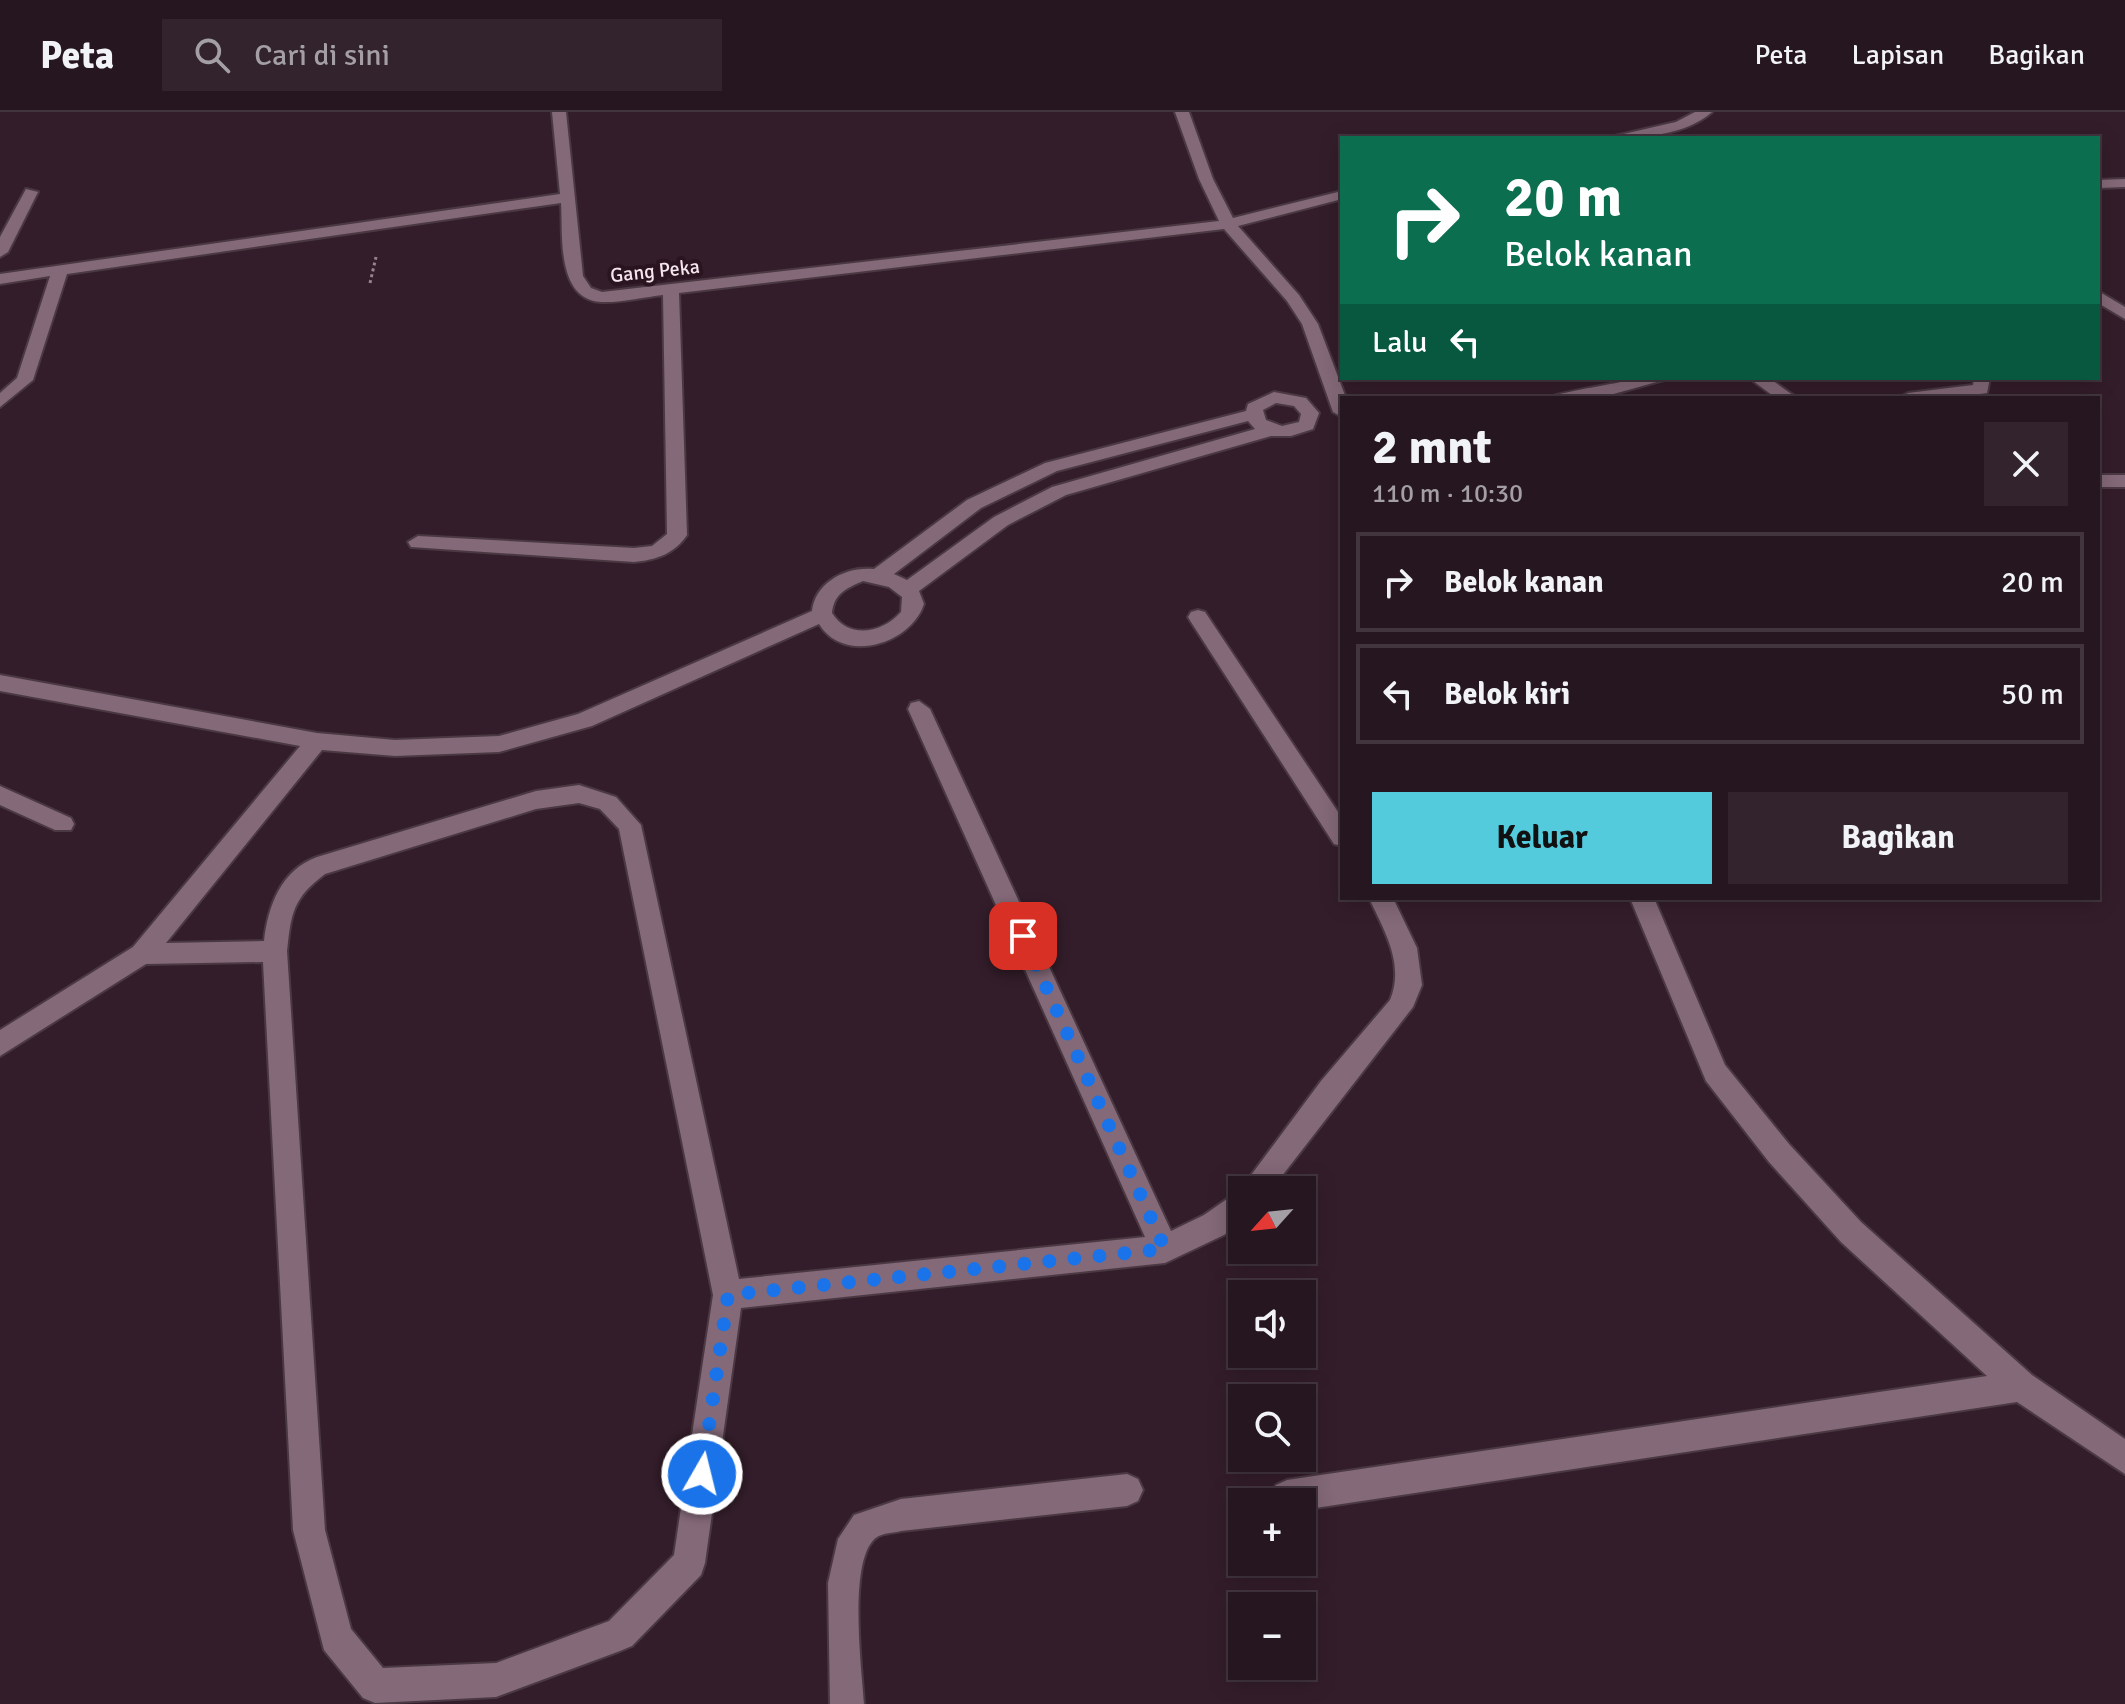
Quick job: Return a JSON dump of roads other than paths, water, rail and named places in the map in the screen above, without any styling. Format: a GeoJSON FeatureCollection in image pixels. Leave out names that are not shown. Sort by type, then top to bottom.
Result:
{"type":"FeatureCollection","features":[{"type":"Feature","properties":{"kind":"street","name":"Gang Peka"},"geometry":{"type":"LineString","coordinates":[[559,112],[564,198],[575,276],[585,291],[615,297],[1228,224],[1340,196]]}},
{"type":"Feature","properties":{"kind":"street"},"geometry":{"type":"LineString","coordinates":[[1182,112],[1206,179],[1228,224],[1293,298],[1310,324],[1340,406]]}},
{"type":"Feature","properties":{"kind":"street"},"geometry":{"type":"LineString","coordinates":[[1623,136],[1680,125],[1705,112]]}},
{"type":"Feature","properties":{"kind":"street"},"geometry":{"type":"LineString","coordinates":[[2100,184],[2125,183]]}},
{"type":"Feature","properties":{"kind":"street"},"geometry":{"type":"LineString","coordinates":[[0,252],[31,192]]}},
{"type":"Feature","properties":{"kind":"street"},"geometry":{"type":"LineString","coordinates":[[0,279],[564,198]]}},
{"type":"Feature","properties":{"kind":"street"},"geometry":{"type":"LineString","coordinates":[[0,402],[25,380],[60,271]]}},
{"type":"Feature","properties":{"kind":"street"},"geometry":{"type":"LineString","coordinates":[[418,542],[634,555],[653,554],[666,548],[677,535],[671,290]]}},
{"type":"Feature","properties":{"kind":"street"},"geometry":{"type":"LineString","coordinates":[[2100,297],[2125,314]]}},
{"type":"Feature","properties":{"kind":"street"},"geometry":{"type":"LineString","coordinates":[[1586,396],[1654,380]]}},
{"type":"Feature","properties":{"kind":"street"},"geometry":{"type":"LineString","coordinates":[[1760,380],[1785,396]]}},
{"type":"Feature","properties":{"kind":"street"},"geometry":{"type":"LineString","coordinates":[[1924,396],[1981,389],[1982,380]]}},
{"type":"Feature","properties":{"kind":"street"},"geometry":{"type":"LineString","coordinates":[[880,574],[974,504],[1040,471],[1091,454],[1253,414],[1259,403],[1274,397],[1300,402],[1310,413]]}},
{"type":"Feature","properties":{"kind":"street"},"geometry":{"type":"LineString","coordinates":[[1310,413],[1340,411]]}},
{"type":"Feature","properties":{"kind":"street"},"geometry":{"type":"LineString","coordinates":[[908,589],[1001,521],[1059,491],[1271,430],[1300,429],[1307,425],[1310,413]]}},
{"type":"Feature","properties":{"kind":"street"},"geometry":{"type":"LineString","coordinates":[[1253,414],[1262,426],[1271,430]]}},
{"type":"Feature","properties":{"kind":"street"},"geometry":{"type":"LineString","coordinates":[[1091,454],[1110,474]]}},
{"type":"Feature","properties":{"kind":"street"},"geometry":{"type":"LineString","coordinates":[[2100,481],[2125,481]]}},
{"type":"Feature","properties":{"kind":"street"},"geometry":{"type":"LineString","coordinates":[[974,504],[1001,521]]}},
{"type":"Feature","properties":{"kind":"street"},"geometry":{"type":"LineString","coordinates":[[861,574],[880,574],[897,579],[908,589],[912,602],[909,616],[899,627],[882,635],[862,638],[843,635],[829,627],[821,615],[821,601],[829,589],[861,574]]}},
{"type":"Feature","properties":{"kind":"street"},"geometry":{"type":"LineString","coordinates":[[0,683],[317,741],[395,748],[499,744],[584,720],[821,615]]}},
{"type":"Feature","properties":{"kind":"street"},"geometry":{"type":"LineString","coordinates":[[1198,617],[1340,834]]}},
{"type":"Feature","properties":{"kind":"street"},"geometry":{"type":"LineString","coordinates":[[919,709],[1165,1249]]}},
{"type":"Feature","properties":{"kind":"street"},"geometry":{"type":"LineString","coordinates":[[0,1044],[142,954],[317,741]]}},
{"type":"Feature","properties":{"kind":"street"},"geometry":{"type":"LineString","coordinates":[[579,794],[608,803],[630,825],[728,1295],[689,1563],[620,1634],[496,1680],[375,1686],[336,1638],[309,1530],[275,951],[279,907],[292,884],[317,867],[536,800],[579,794]]}},
{"type":"Feature","properties":{"kind":"street"},"geometry":{"type":"LineString","coordinates":[[0,795],[63,824]]}},
{"type":"Feature","properties":{"kind":"street"},"geometry":{"type":"LineString","coordinates":[[1265,1176],[1330,1090],[1400,1007],[1409,985],[1405,948],[1382,900]]}},
{"type":"Feature","properties":{"kind":"street"},"geometry":{"type":"LineString","coordinates":[[1643,900],[1715,1073],[1779,1153],[1851,1232],[2021,1386],[2125,1458]]}},
{"type":"Feature","properties":{"kind":"street"},"geometry":{"type":"LineString","coordinates":[[142,954],[275,951]]}},
{"type":"Feature","properties":{"kind":"street"},"geometry":{"type":"LineString","coordinates":[[728,1295],[1165,1249],[1214,1225],[1228,1214]]}},
{"type":"Feature","properties":{"kind":"street"},"geometry":{"type":"LineString","coordinates":[[1316,1492],[2021,1386]]}},
{"type":"Feature","properties":{"kind":"street"},"geometry":{"type":"LineString","coordinates":[[847,1704],[844,1581],[849,1546],[865,1526],[901,1515],[1127,1490]]}}]}
